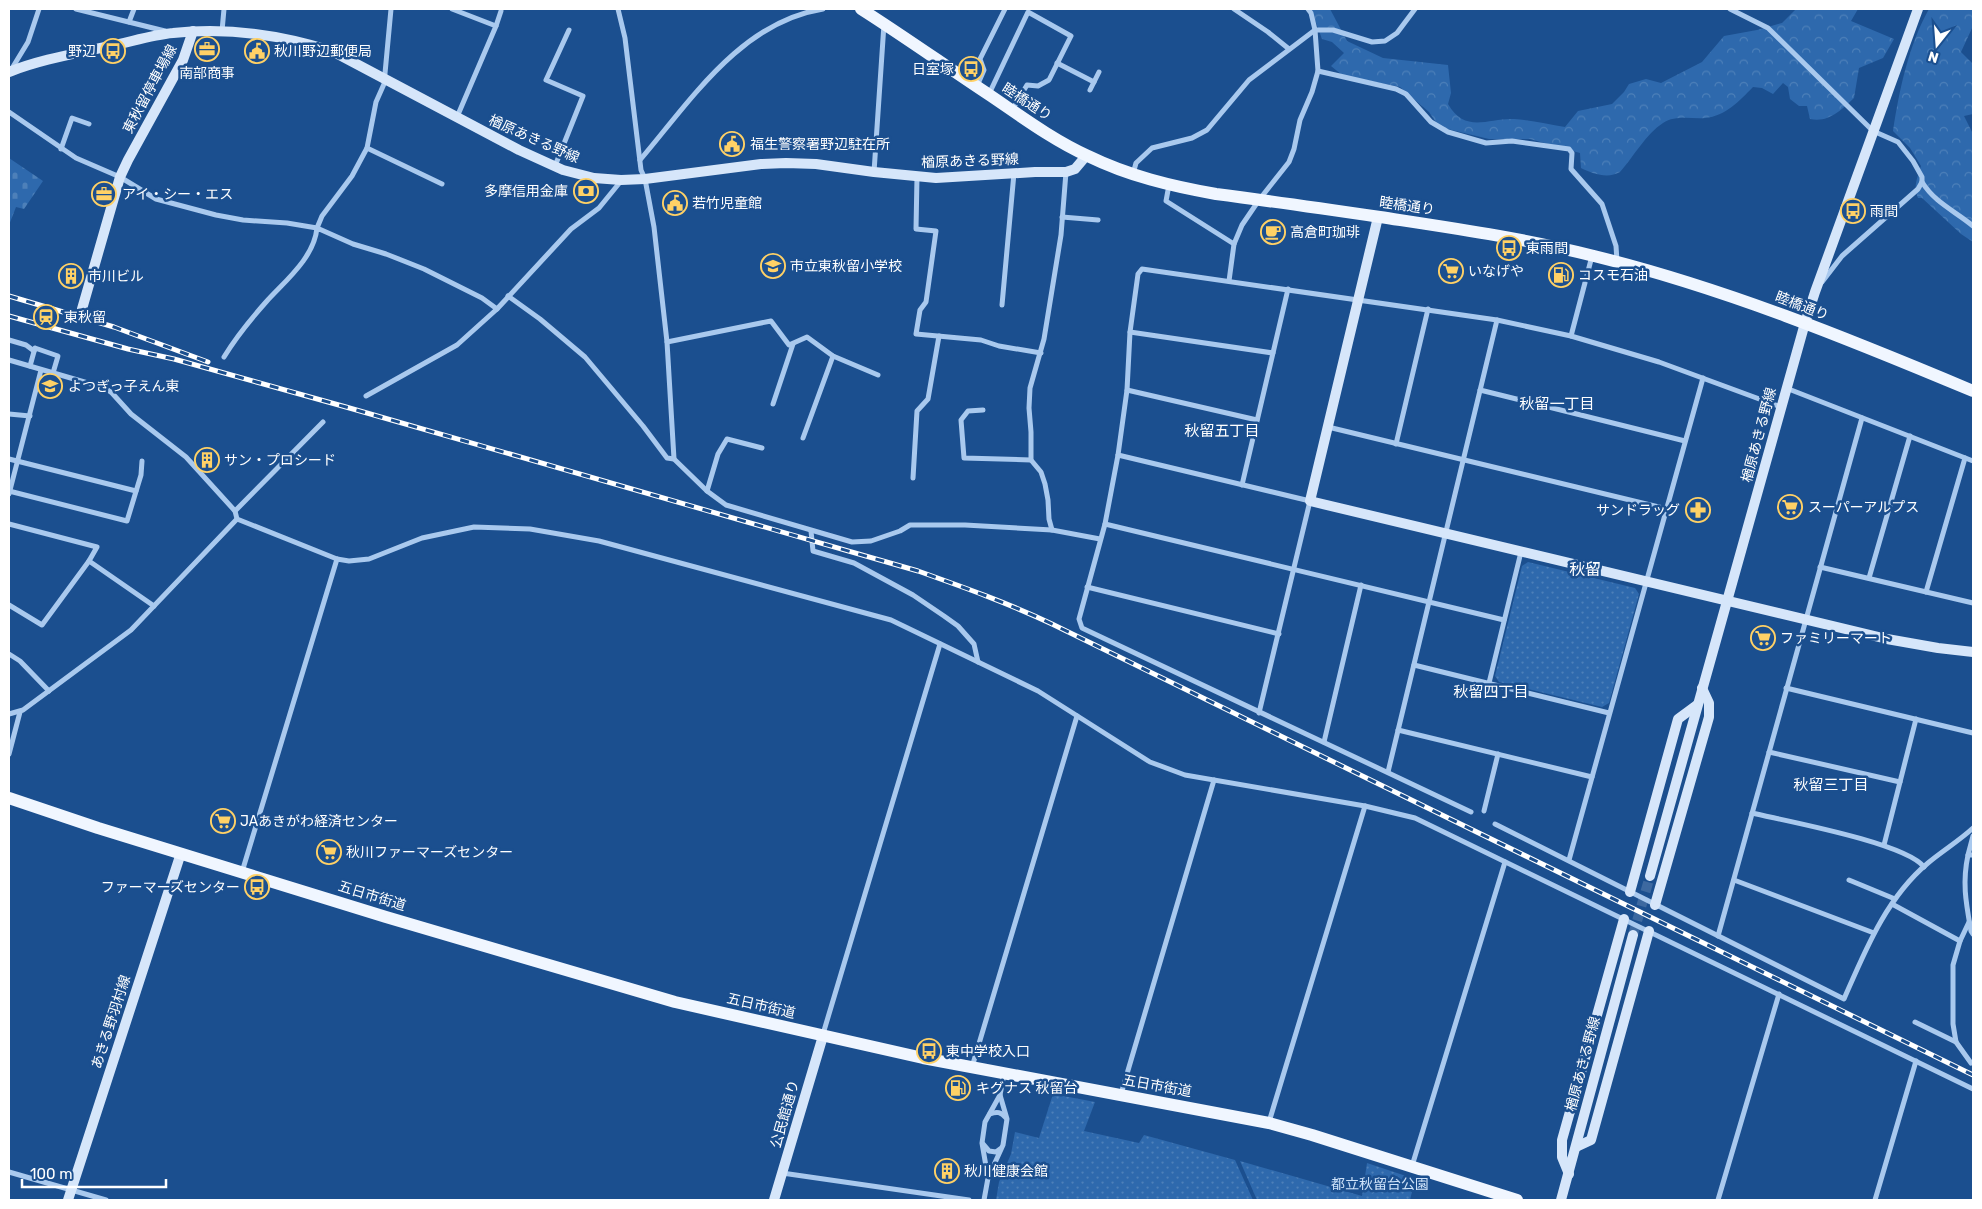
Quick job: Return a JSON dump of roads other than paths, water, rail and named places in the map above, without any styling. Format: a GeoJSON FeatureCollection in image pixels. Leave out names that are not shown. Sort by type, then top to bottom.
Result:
{"type":"FeatureCollection","features":[{"type":"Feature","properties":{"kind":"main road","name":"睦橋通り"},"geometry":{"type":"LineString","coordinates":[[861,9],[1011,110],[1086,156],[1133,174],[1170,185],[1259,200],[1494,234],[1592,255],[1707,288],[1805,323],[1973,391]]}},
{"type":"Feature","properties":{"kind":"main road","name":"楢原あきる野線"},"geometry":{"type":"LineString","coordinates":[[1650,876],[1805,323],[1918,9]]}},
{"type":"Feature","properties":{"kind":"main road","name":"楢原あきる野線"},"geometry":{"type":"LineString","coordinates":[[193,32],[222,31],[275,37],[315,45],[339,54],[456,118],[555,166],[594,178],[645,179],[761,164],[816,164],[936,178],[1066,172]]}},
{"type":"Feature","properties":{"kind":"main road","name":"東秋留停車場線"},"geometry":{"type":"LineString","coordinates":[[10,71],[73,54],[171,33],[193,32],[183,60],[120,177],[82,309]]}},
{"type":"Feature","properties":{"kind":"main road"},"geometry":{"type":"LineString","coordinates":[[1066,172],[1075,169],[1086,156]]}},
{"type":"Feature","properties":{"kind":"main road"},"geometry":{"type":"LineString","coordinates":[[1378,217],[1310,501],[1805,619],[1921,645],[1973,652]]}},
{"type":"Feature","properties":{"kind":"main road"},"geometry":{"type":"LineString","coordinates":[[1656,905],[1709,717],[1709,703],[1702,688]]}},
{"type":"Feature","properties":{"kind":"main road"},"geometry":{"type":"LineString","coordinates":[[1630,892],[1678,719],[1697,705]]}},
{"type":"Feature","properties":{"kind":"main road","name":"五日市街道"},"geometry":{"type":"LineString","coordinates":[[9,798],[89,826],[513,955],[666,999],[822,1036],[972,1067],[1269,1123],[1517,1200]]}},
{"type":"Feature","properties":{"kind":"main road","name":"あきる野羽村線"},"geometry":{"type":"LineString","coordinates":[[69,1195],[181,853]]}},
{"type":"Feature","properties":{"kind":"main road"},"geometry":{"type":"LineString","coordinates":[[1569,1174],[1562,1157],[1562,1140],[1624,919]]}},
{"type":"Feature","properties":{"kind":"main road"},"geometry":{"type":"LineString","coordinates":[[1576,1147],[1590,1140],[1649,931]]}},
{"type":"Feature","properties":{"kind":"main road","name":"楢原あきる野線"},"geometry":{"type":"LineString","coordinates":[[1561,1200],[1633,935]]}},
{"type":"Feature","properties":{"kind":"main road","name":"公民館通り"},"geometry":{"type":"LineString","coordinates":[[774,1200],[822,1036]]}},
{"type":"Feature","properties":{"kind":"street"},"geometry":{"type":"LineString","coordinates":[[10,71],[28,42],[39,9]]}},
{"type":"Feature","properties":{"kind":"street"},"geometry":{"type":"LineString","coordinates":[[76,9],[171,33]]}},
{"type":"Feature","properties":{"kind":"street"},"geometry":{"type":"LineString","coordinates":[[129,22],[134,9]]}},
{"type":"Feature","properties":{"kind":"street"},"geometry":{"type":"LineString","coordinates":[[222,31],[224,9]]}},
{"type":"Feature","properties":{"kind":"street"},"geometry":{"type":"LineString","coordinates":[[224,357],[235,338],[299,266],[310,250],[322,216],[363,159],[376,102],[384,84],[391,9]]}},
{"type":"Feature","properties":{"kind":"street"},"geometry":{"type":"LineString","coordinates":[[452,9],[496,26]]}},
{"type":"Feature","properties":{"kind":"street"},"geometry":{"type":"LineString","coordinates":[[618,9],[625,38],[641,170],[645,179],[654,228],[667,342],[674,459]]}},
{"type":"Feature","properties":{"kind":"street"},"geometry":{"type":"LineString","coordinates":[[640,160],[735,51],[788,18],[808,11],[823,9]]}},
{"type":"Feature","properties":{"kind":"street"},"geometry":{"type":"LineString","coordinates":[[977,87],[984,70],[980,59],[1005,9]]}},
{"type":"Feature","properties":{"kind":"street"},"geometry":{"type":"LineString","coordinates":[[1234,9],[1289,49]]}},
{"type":"Feature","properties":{"kind":"street"},"geometry":{"type":"LineString","coordinates":[[1229,281],[1234,244],[1242,225],[1289,162],[1294,149],[1300,120],[1312,92],[1318,70],[1316,30],[1308,9]]}},
{"type":"Feature","properties":{"kind":"street"},"geometry":{"type":"LineString","coordinates":[[1133,174],[1136,163],[1152,148],[1192,138],[1206,130],[1249,80],[1316,30],[1332,30],[1372,42],[1385,41],[1397,33],[1415,9]]}},
{"type":"Feature","properties":{"kind":"street"},"geometry":{"type":"LineString","coordinates":[[1730,9],[1768,28],[1873,131],[1898,142],[1918,169],[1922,182],[1930,194],[1973,226]]}},
{"type":"Feature","properties":{"kind":"street"},"geometry":{"type":"LineString","coordinates":[[456,118],[501,11]]}},
{"type":"Feature","properties":{"kind":"street"},"geometry":{"type":"LineString","coordinates":[[988,94],[1028,12],[1071,36],[1049,80],[1038,86],[1027,85],[1011,110]]}},
{"type":"Feature","properties":{"kind":"street"},"geometry":{"type":"LineString","coordinates":[[874,172],[884,24]]}},
{"type":"Feature","properties":{"kind":"street"},"geometry":{"type":"LineString","coordinates":[[555,166],[584,96],[546,80],[569,30]]}},
{"type":"Feature","properties":{"kind":"street"},"geometry":{"type":"LineString","coordinates":[[1057,63],[1094,82]]}},
{"type":"Feature","properties":{"kind":"street"},"geometry":{"type":"LineString","coordinates":[[1318,70],[1396,89],[1406,94],[1431,122],[1455,134],[1486,143],[1512,141],[1568,150],[1572,153],[1571,169],[1602,204],[1616,246],[1617,262]]}},
{"type":"Feature","properties":{"kind":"street"},"geometry":{"type":"LineString","coordinates":[[1090,90],[1100,72]]}},
{"type":"Feature","properties":{"kind":"street"},"geometry":{"type":"LineString","coordinates":[[9,112],[76,158],[120,177],[156,199],[243,220],[287,223],[317,228],[353,244],[386,254],[424,269],[482,298],[497,309]]}},
{"type":"Feature","properties":{"kind":"street"},"geometry":{"type":"LineString","coordinates":[[61,149],[72,118],[89,124]]}},
{"type":"Feature","properties":{"kind":"street"},"geometry":{"type":"LineString","coordinates":[[367,148],[442,184]]}},
{"type":"Feature","properties":{"kind":"street"},"geometry":{"type":"LineString","coordinates":[[1052,530],[1048,519],[1048,500],[1042,472],[1031,460],[1032,432],[1029,408],[1030,388],[1041,353],[1062,217],[1066,172]]}},
{"type":"Feature","properties":{"kind":"street"},"geometry":{"type":"LineString","coordinates":[[1002,304],[1014,173]]}},
{"type":"Feature","properties":{"kind":"street"},"geometry":{"type":"LineString","coordinates":[[917,177],[916,229],[936,231],[926,302],[920,310],[916,334],[981,340],[999,346],[1041,353]]}},
{"type":"Feature","properties":{"kind":"street"},"geometry":{"type":"LineString","coordinates":[[366,396],[457,345],[497,309],[571,230],[599,208],[621,180]]}},
{"type":"Feature","properties":{"kind":"street"},"geometry":{"type":"LineString","coordinates":[[1815,292],[1842,256],[1918,188],[1922,182]]}},
{"type":"Feature","properties":{"kind":"street"},"geometry":{"type":"LineString","coordinates":[[1170,185],[1166,200],[1234,244]]}},
{"type":"Feature","properties":{"kind":"street"},"geometry":{"type":"LineString","coordinates":[[1062,217],[1098,220]]}},
{"type":"Feature","properties":{"kind":"street"},"geometry":{"type":"LineString","coordinates":[[1570,336],[1592,255]]}},
{"type":"Feature","properties":{"kind":"street"},"geometry":{"type":"LineString","coordinates":[[1471,812],[1082,628],[1079,619],[1105,524],[1118,455],[1127,390],[1130,332],[1138,274],[1142,269],[1497,320],[1570,336],[1659,362],[1781,407]]}},
{"type":"Feature","properties":{"kind":"street"},"geometry":{"type":"LineString","coordinates":[[1242,485],[1288,289]]}},
{"type":"Feature","properties":{"kind":"street"},"geometry":{"type":"LineString","coordinates":[[508,296],[540,319],[585,357],[643,426],[667,458],[674,459],[707,491],[726,505],[852,542],[871,541],[910,525],[965,525],[1052,530],[1100,539]]}},
{"type":"Feature","properties":{"kind":"street"},"geometry":{"type":"LineString","coordinates":[[1396,444],[1428,309]]}},
{"type":"Feature","properties":{"kind":"street"},"geometry":{"type":"LineString","coordinates":[[667,342],[772,320],[789,345],[807,336],[833,356],[878,375]]}},
{"type":"Feature","properties":{"kind":"street"},"geometry":{"type":"LineString","coordinates":[[1388,772],[1497,320]]}},
{"type":"Feature","properties":{"kind":"street"},"geometry":{"type":"LineString","coordinates":[[1130,332],[1273,353]]}},
{"type":"Feature","properties":{"kind":"street"},"geometry":{"type":"LineString","coordinates":[[913,478],[917,412],[928,399],[939,336]]}},
{"type":"Feature","properties":{"kind":"street"},"geometry":{"type":"LineString","coordinates":[[9,340],[26,346],[34,352]]}},
{"type":"Feature","properties":{"kind":"street"},"geometry":{"type":"LineString","coordinates":[[773,404],[793,344]]}},
{"type":"Feature","properties":{"kind":"street"},"geometry":{"type":"LineString","coordinates":[[30,366],[35,348],[58,356],[53,373]]}},
{"type":"Feature","properties":{"kind":"street"},"geometry":{"type":"LineString","coordinates":[[803,438],[833,356]]}},
{"type":"Feature","properties":{"kind":"street"},"geometry":{"type":"LineString","coordinates":[[9,360],[105,388],[112,392],[131,414],[164,438],[190,461],[235,511],[238,519],[337,559],[350,561],[370,559],[422,538],[474,527],[530,529],[599,541],[891,620],[1038,691],[1161,768],[1185,775],[1365,806],[1414,818],[1973,1089]]}},
{"type":"Feature","properties":{"kind":"street"},"geometry":{"type":"LineString","coordinates":[[40,370],[30,416],[9,492],[128,521],[141,475],[142,461]]}},
{"type":"Feature","properties":{"kind":"street"},"geometry":{"type":"LineString","coordinates":[[1569,860],[1703,378]]}},
{"type":"Feature","properties":{"kind":"street"},"geometry":{"type":"LineString","coordinates":[[1786,388],[1973,461]]}},
{"type":"Feature","properties":{"kind":"street"},"geometry":{"type":"LineString","coordinates":[[1127,390],[1257,420]]}},
{"type":"Feature","properties":{"kind":"street"},"geometry":{"type":"LineString","coordinates":[[1480,390],[1685,441]]}},
{"type":"Feature","properties":{"kind":"street"},"geometry":{"type":"LineString","coordinates":[[982,410],[968,411],[961,420],[964,458],[1031,460]]}},
{"type":"Feature","properties":{"kind":"street"},"geometry":{"type":"LineString","coordinates":[[9,414],[30,416]]}},
{"type":"Feature","properties":{"kind":"street"},"geometry":{"type":"LineString","coordinates":[[1718,936],[1862,418]]}},
{"type":"Feature","properties":{"kind":"street"},"geometry":{"type":"LineString","coordinates":[[235,511],[323,422]]}},
{"type":"Feature","properties":{"kind":"street"},"geometry":{"type":"LineString","coordinates":[[1328,427],[1667,509]]}},
{"type":"Feature","properties":{"kind":"street"},"geometry":{"type":"LineString","coordinates":[[1869,578],[1910,436]]}},
{"type":"Feature","properties":{"kind":"street"},"geometry":{"type":"LineString","coordinates":[[707,491],[718,454],[727,439],[762,448]]}},
{"type":"Feature","properties":{"kind":"street"},"geometry":{"type":"LineString","coordinates":[[1118,455],[1310,501],[1259,713]]}},
{"type":"Feature","properties":{"kind":"street"},"geometry":{"type":"LineString","coordinates":[[1926,592],[1965,458]]}},
{"type":"Feature","properties":{"kind":"street"},"geometry":{"type":"LineString","coordinates":[[9,459],[136,491]]}},
{"type":"Feature","properties":{"kind":"street"},"geometry":{"type":"LineString","coordinates":[[9,714],[20,712],[131,630],[238,519]]}},
{"type":"Feature","properties":{"kind":"street"},"geometry":{"type":"LineString","coordinates":[[9,524],[97,547],[42,626],[9,605]]}},
{"type":"Feature","properties":{"kind":"street"},"geometry":{"type":"LineString","coordinates":[[1105,524],[1504,620]]}},
{"type":"Feature","properties":{"kind":"street"},"geometry":{"type":"LineString","coordinates":[[811,531],[813,551],[854,563],[913,595],[958,626],[974,644],[978,662]]}},
{"type":"Feature","properties":{"kind":"street"},"geometry":{"type":"LineString","coordinates":[[1489,683],[1521,552]]}},
{"type":"Feature","properties":{"kind":"street"},"geometry":{"type":"LineString","coordinates":[[242,872],[337,559]]}},
{"type":"Feature","properties":{"kind":"street"},"geometry":{"type":"LineString","coordinates":[[89,561],[154,606]]}},
{"type":"Feature","properties":{"kind":"street"},"geometry":{"type":"LineString","coordinates":[[1820,567],[1973,603]]}},
{"type":"Feature","properties":{"kind":"street"},"geometry":{"type":"LineString","coordinates":[[1324,742],[1362,585]]}},
{"type":"Feature","properties":{"kind":"street"},"geometry":{"type":"LineString","coordinates":[[1087,587],[1279,634]]}},
{"type":"Feature","properties":{"kind":"street"},"geometry":{"type":"LineString","coordinates":[[822,1036],[940,644]]}},
{"type":"Feature","properties":{"kind":"street"},"geometry":{"type":"LineString","coordinates":[[9,654],[20,661],[49,691]]}},
{"type":"Feature","properties":{"kind":"street"},"geometry":{"type":"LineString","coordinates":[[1414,665],[1609,713]]}},
{"type":"Feature","properties":{"kind":"street"},"geometry":{"type":"LineString","coordinates":[[1786,688],[1973,732]]}},
{"type":"Feature","properties":{"kind":"street"},"geometry":{"type":"LineString","coordinates":[[9,754],[20,712]]}},
{"type":"Feature","properties":{"kind":"street"},"geometry":{"type":"LineString","coordinates":[[972,1067],[1077,716]]}},
{"type":"Feature","properties":{"kind":"street"},"geometry":{"type":"LineString","coordinates":[[1884,845],[1916,719]]}},
{"type":"Feature","properties":{"kind":"street"},"geometry":{"type":"LineString","coordinates":[[1398,730],[1592,776]]}},
{"type":"Feature","properties":{"kind":"street"},"geometry":{"type":"LineString","coordinates":[[1769,752],[1900,782]]}},
{"type":"Feature","properties":{"kind":"street"},"geometry":{"type":"LineString","coordinates":[[1484,811],[1498,754]]}},
{"type":"Feature","properties":{"kind":"street"},"geometry":{"type":"LineString","coordinates":[[1120,1095],[1214,780]]}},
{"type":"Feature","properties":{"kind":"street"},"geometry":{"type":"LineString","coordinates":[[1269,1123],[1365,806]]}},
{"type":"Feature","properties":{"kind":"street"},"geometry":{"type":"LineString","coordinates":[[1752,813],[1884,845],[1920,861],[1924,867]]}},
{"type":"Feature","properties":{"kind":"street"},"geometry":{"type":"LineString","coordinates":[[1495,824],[1844,999],[1874,933],[1895,898],[1924,867],[1973,828]]}},
{"type":"Feature","properties":{"kind":"street"},"geometry":{"type":"LineString","coordinates":[[1973,836],[1964,875],[1969,922],[1973,934]]}},
{"type":"Feature","properties":{"kind":"street"},"geometry":{"type":"LineString","coordinates":[[1412,1167],[1505,862]]}},
{"type":"Feature","properties":{"kind":"street"},"geometry":{"type":"LineString","coordinates":[[1734,880],[1874,933]]}},
{"type":"Feature","properties":{"kind":"street"},"geometry":{"type":"LineString","coordinates":[[1849,880],[1895,898]]}},
{"type":"Feature","properties":{"kind":"street"},"geometry":{"type":"LineString","coordinates":[[1892,904],[1960,941]]}},
{"type":"Feature","properties":{"kind":"street"},"geometry":{"type":"LineString","coordinates":[[1969,922],[1960,941],[1953,965],[1953,1024],[1956,1042],[1971,1063]]}},
{"type":"Feature","properties":{"kind":"street"},"geometry":{"type":"LineString","coordinates":[[1718,1200],[1779,994]]}},
{"type":"Feature","properties":{"kind":"street"},"geometry":{"type":"LineString","coordinates":[[1915,1022],[1956,1042]]}},
{"type":"Feature","properties":{"kind":"street"},"geometry":{"type":"LineString","coordinates":[[1875,1200],[1916,1061]]}},
{"type":"Feature","properties":{"kind":"street"},"geometry":{"type":"LineString","coordinates":[[988,1178],[982,1143],[985,1122],[1000,1095],[1004,1073]]}},
{"type":"Feature","properties":{"kind":"street"},"geometry":{"type":"LineString","coordinates":[[984,1200],[988,1178],[1003,1145],[1006,1118],[1000,1095]]}},
{"type":"Feature","properties":{"kind":"street"},"geometry":{"type":"LineString","coordinates":[[989,1114],[1001,1113],[1006,1118]]}},
{"type":"Feature","properties":{"kind":"street"},"geometry":{"type":"LineString","coordinates":[[982,1143],[989,1151],[996,1152],[1003,1145]]}},
{"type":"Feature","properties":{"kind":"street"},"geometry":{"type":"LineString","coordinates":[[9,1172],[69,1195],[106,1200]]}},
{"type":"Feature","properties":{"kind":"street"},"geometry":{"type":"LineString","coordinates":[[782,1173],[969,1200]]}},
{"type":"Feature","properties":{"kind":"tunnel"},"geometry":{"type":"LineString","coordinates":[[1633,935],[1650,876]]}},
{"type":"Feature","properties":{"kind":"railway"},"geometry":{"type":"LineString","coordinates":[[9,296],[114,327],[208,362]]}},
{"type":"Feature","properties":{"kind":"railway"},"geometry":{"type":"LineString","coordinates":[[9,316],[128,349],[174,359],[346,407],[918,571],[1019,609],[1973,1075]]}},
{"type":"Feature","properties":{"kind":"place","name":"南部商事"},"geometry":{"type":"Point","coordinates":[207,49]}},
{"type":"Feature","properties":{"kind":"place","name":"野辺"},"geometry":{"type":"Point","coordinates":[113,51]}},
{"type":"Feature","properties":{"kind":"place","name":"秋川野辺郵便局"},"geometry":{"type":"Point","coordinates":[257,51]}},
{"type":"Feature","properties":{"kind":"place","name":"日室塚"},"geometry":{"type":"Point","coordinates":[971,69]}},
{"type":"Feature","properties":{"kind":"place","name":"福生警察署野辺駐在所"},"geometry":{"type":"Point","coordinates":[732,144]}},
{"type":"Feature","properties":{"kind":"place","name":"多摩信用金庫"},"geometry":{"type":"Point","coordinates":[586,191]}},
{"type":"Feature","properties":{"kind":"place","name":"アイ・シー・エス"},"geometry":{"type":"Point","coordinates":[104,194]}},
{"type":"Feature","properties":{"kind":"place","name":"若竹児童館"},"geometry":{"type":"Point","coordinates":[675,203]}},
{"type":"Feature","properties":{"kind":"place","name":"雨間"},"geometry":{"type":"Point","coordinates":[1853,211]}},
{"type":"Feature","properties":{"kind":"place","name":"高倉町珈琲"},"geometry":{"type":"Point","coordinates":[1273,232]}},
{"type":"Feature","properties":{"kind":"place","name":"東雨間"},"geometry":{"type":"Point","coordinates":[1509,248]}},
{"type":"Feature","properties":{"kind":"place","name":"市立東秋留小学校"},"geometry":{"type":"Point","coordinates":[773,266]}},
{"type":"Feature","properties":{"kind":"place","name":"いなげや"},"geometry":{"type":"Point","coordinates":[1451,271]}},
{"type":"Feature","properties":{"kind":"place","name":"コスモ石油"},"geometry":{"type":"Point","coordinates":[1561,275]}},
{"type":"Feature","properties":{"kind":"place","name":"市川ビル"},"geometry":{"type":"Point","coordinates":[71,276]}},
{"type":"Feature","properties":{"kind":"place","name":"東秋留"},"geometry":{"type":"Point","coordinates":[46,317]}},
{"type":"Feature","properties":{"kind":"place","name":"よつぎっ⼦えん東"},"geometry":{"type":"Point","coordinates":[50,386]}},
{"type":"Feature","properties":{"kind":"place","name":"サン・プロシード"},"geometry":{"type":"Point","coordinates":[207,460]}},
{"type":"Feature","properties":{"kind":"place","name":"スーパーアルプス"},"geometry":{"type":"Point","coordinates":[1790,507]}},
{"type":"Feature","properties":{"kind":"place","name":"サンドラッグ"},"geometry":{"type":"Point","coordinates":[1698,510]}},
{"type":"Feature","properties":{"kind":"place","name":"ファミリーマート"},"geometry":{"type":"Point","coordinates":[1763,638]}},
{"type":"Feature","properties":{"kind":"place","name":"JAあきがわ経済センター"},"geometry":{"type":"Point","coordinates":[223,821]}},
{"type":"Feature","properties":{"kind":"place","name":"秋川ファーマーズセンター"},"geometry":{"type":"Point","coordinates":[329,852]}},
{"type":"Feature","properties":{"kind":"place","name":"ファーマーズセンター"},"geometry":{"type":"Point","coordinates":[257,887]}},
{"type":"Feature","properties":{"kind":"place","name":"東中学校入口"},"geometry":{"type":"Point","coordinates":[929,1051]}},
{"type":"Feature","properties":{"kind":"place","name":"キグナス 秋留台"},"geometry":{"type":"Point","coordinates":[958,1088]}},
{"type":"Feature","properties":{"kind":"place","name":"秋川健康会館"},"geometry":{"type":"Point","coordinates":[947,1171]}},
{"type":"Feature","properties":{"kind":"district","name":"秋留一丁目"},"geometry":{"type":"Point","coordinates":[1557,404]}},
{"type":"Feature","properties":{"kind":"district","name":"秋留五丁目"},"geometry":{"type":"Point","coordinates":[1222,431]}},
{"type":"Feature","properties":{"kind":"district","name":"秋留"},"geometry":{"type":"Point","coordinates":[1585,569]}},
{"type":"Feature","properties":{"kind":"district","name":"秋留四丁目"},"geometry":{"type":"Point","coordinates":[1491,692]}},
{"type":"Feature","properties":{"kind":"district","name":"秋留三丁目"},"geometry":{"type":"Point","coordinates":[1831,785]}},
{"type":"Feature","properties":{"kind":"park label","name":"都立秋留台公園"},"geometry":{"type":"Point","coordinates":[1380,1184]}}]}
